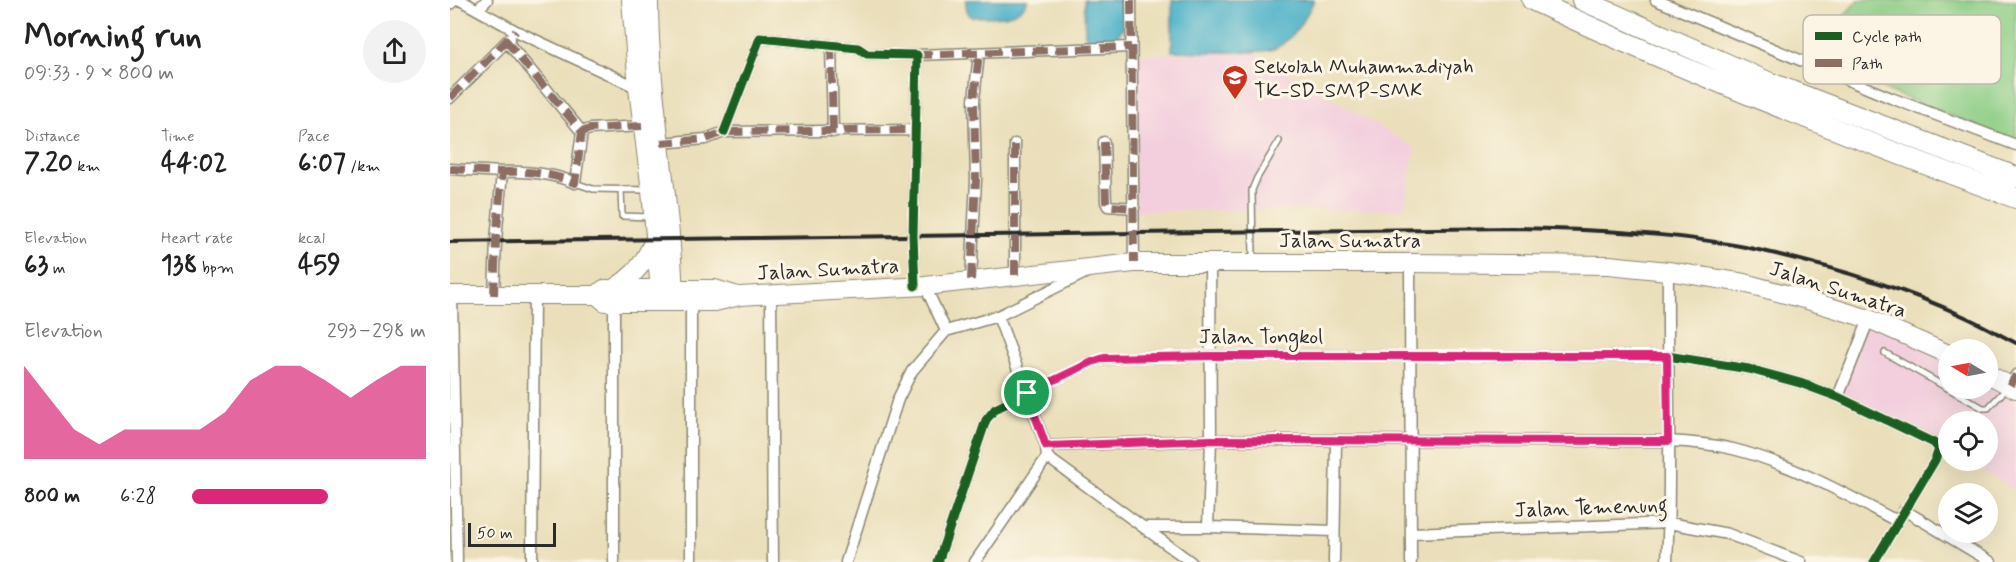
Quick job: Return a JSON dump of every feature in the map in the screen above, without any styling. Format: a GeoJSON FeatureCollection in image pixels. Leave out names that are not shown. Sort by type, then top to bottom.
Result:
{"type":"FeatureCollection","features":[{"type":"Feature","properties":{"kind":"highway"},"geometry":{"type":"LineString","coordinates":[[631,0],[638,88],[653,217],[662,238],[681,267],[707,289]]}},
{"type":"Feature","properties":{"kind":"highway"},"geometry":{"type":"LineString","coordinates":[[649,0],[652,65],[661,143],[662,238],[672,297]]}},
{"type":"Feature","properties":{"kind":"highway"},"geometry":{"type":"LineString","coordinates":[[1532,0],[1590,27],[1843,133],[2016,198]]}},
{"type":"Feature","properties":{"kind":"highway"},"geometry":{"type":"LineString","coordinates":[[1582,0],[1768,82],[1901,135],[2016,177]]}},
{"type":"Feature","properties":{"kind":"highway"},"geometry":{"type":"LineString","coordinates":[[608,295],[630,278],[662,238]]}},
{"type":"Feature","properties":{"kind":"highway","name":"Jalan Sumatra"},"geometry":{"type":"LineString","coordinates":[[451,295],[608,295],[672,297],[715,302],[740,296],[920,286],[1134,263],[1609,265],[1668,271],[1744,283],[1869,319],[1938,350]]}},
{"type":"Feature","properties":{"kind":"highway","name":"Jalan Sumatra"},"geometry":{"type":"LineString","coordinates":[[672,297],[707,289],[740,296]]}},
{"type":"Feature","properties":{"kind":"highway"},"geometry":{"type":"LineString","coordinates":[[1998,377],[2014,383]]}},
{"type":"Feature","properties":{"kind":"street"},"geometry":{"type":"LineString","coordinates":[[450,4],[455,0]]}},
{"type":"Feature","properties":{"kind":"street"},"geometry":{"type":"LineString","coordinates":[[460,0],[516,31],[638,88]]}},
{"type":"Feature","properties":{"kind":"street"},"geometry":{"type":"LineString","coordinates":[[478,9],[487,0]]}},
{"type":"Feature","properties":{"kind":"street"},"geometry":{"type":"LineString","coordinates":[[1131,0],[1134,263]]}},
{"type":"Feature","properties":{"kind":"street"},"geometry":{"type":"LineString","coordinates":[[1656,0],[1803,61]]}},
{"type":"Feature","properties":{"kind":"street"},"geometry":{"type":"LineString","coordinates":[[450,98],[516,31]]}},
{"type":"Feature","properties":{"kind":"street"},"geometry":{"type":"LineString","coordinates":[[724,132],[760,38],[858,48],[867,54],[917,55],[1131,47]]}},
{"type":"Feature","properties":{"kind":"street"},"geometry":{"type":"LineString","coordinates":[[450,169],[527,171],[575,183],[582,132],[507,42]]}},
{"type":"Feature","properties":{"kind":"street"},"geometry":{"type":"LineString","coordinates":[[831,46],[833,132]]}},
{"type":"Feature","properties":{"kind":"street"},"geometry":{"type":"LineString","coordinates":[[971,280],[976,180],[974,100],[979,53]]}},
{"type":"Feature","properties":{"kind":"street"},"geometry":{"type":"LineString","coordinates":[[917,55],[913,236],[920,286],[946,331]]}},
{"type":"Feature","properties":{"kind":"street"},"geometry":{"type":"LineString","coordinates":[[1857,84],[2016,145]]}},
{"type":"Feature","properties":{"kind":"street"},"geometry":{"type":"LineString","coordinates":[[582,132],[590,129],[642,126]]}},
{"type":"Feature","properties":{"kind":"street"},"geometry":{"type":"LineString","coordinates":[[661,143],[706,139],[724,132],[915,130]]}},
{"type":"Feature","properties":{"kind":"street"},"geometry":{"type":"LineString","coordinates":[[1104,142],[1108,206],[1134,208]]}},
{"type":"Feature","properties":{"kind":"street"},"geometry":{"type":"LineString","coordinates":[[1015,144],[1015,275]]}},
{"type":"Feature","properties":{"kind":"street"},"geometry":{"type":"LineString","coordinates":[[494,295],[502,172]]}},
{"type":"Feature","properties":{"kind":"street"},"geometry":{"type":"LineString","coordinates":[[1208,526],[1211,440],[1210,262]]}},
{"type":"Feature","properties":{"kind":"street"},"geometry":{"type":"LineString","coordinates":[[1410,263],[1411,562]]}},
{"type":"Feature","properties":{"kind":"street"},"geometry":{"type":"LineString","coordinates":[[846,562],[890,421],[902,390],[912,371],[946,331],[998,316],[1099,266]]}},
{"type":"Feature","properties":{"kind":"street"},"geometry":{"type":"LineString","coordinates":[[1668,271],[1668,562]]}},
{"type":"Feature","properties":{"kind":"street"},"geometry":{"type":"LineString","coordinates":[[451,295],[457,562]]}},
{"type":"Feature","properties":{"kind":"street"},"geometry":{"type":"LineString","coordinates":[[532,562],[534,295]]}},
{"type":"Feature","properties":{"kind":"street"},"geometry":{"type":"LineString","coordinates":[[608,295],[614,562]]}},
{"type":"Feature","properties":{"kind":"street"},"geometry":{"type":"LineString","coordinates":[[771,296],[773,562]]}},
{"type":"Feature","properties":{"kind":"street"},"geometry":{"type":"LineString","coordinates":[[672,297],[691,562]]}},
{"type":"Feature","properties":{"kind":"street"},"geometry":{"type":"LineString","coordinates":[[998,316],[1046,451],[1191,562]]}},
{"type":"Feature","properties":{"kind":"street"},"geometry":{"type":"LineString","coordinates":[[1838,397],[1869,319]]}},
{"type":"Feature","properties":{"kind":"street","name":"Jalan Tongkol"},"geometry":{"type":"LineString","coordinates":[[938,562],[986,420],[995,409],[1104,358],[1667,356],[1749,369],[1800,383],[1838,397],[1937,446],[1938,452],[1935,460],[1901,515]]}},
{"type":"Feature","properties":{"kind":"street"},"geometry":{"type":"LineString","coordinates":[[1046,451],[1211,440],[1668,441],[1707,444],[1758,457],[1824,482],[1891,518],[1901,515],[1991,562]]}},
{"type":"Feature","properties":{"kind":"street"},"geometry":{"type":"LineString","coordinates":[[1334,562],[1336,441]]}},
{"type":"Feature","properties":{"kind":"street"},"geometry":{"type":"LineString","coordinates":[[975,562],[1046,451]]}},
{"type":"Feature","properties":{"kind":"street"},"geometry":{"type":"LineString","coordinates":[[1888,562],[1876,558],[1901,515]]}},
{"type":"Feature","properties":{"kind":"street","name":"Jalan Temenung"},"geometry":{"type":"LineString","coordinates":[[1412,533],[1669,523],[1728,534],[1801,562]]}},
{"type":"Feature","properties":{"kind":"street"},"geometry":{"type":"LineString","coordinates":[[1143,527],[1208,526],[1334,531]]}},
{"type":"Feature","properties":{"kind":"lane"},"geometry":{"type":"LineString","coordinates":[[1253,262],[1252,190],[1279,141]]}},
{"type":"Feature","properties":{"kind":"lane"},"geometry":{"type":"LineString","coordinates":[[575,183],[593,189],[651,190]]}},
{"type":"Feature","properties":{"kind":"lane"},"geometry":{"type":"LineString","coordinates":[[621,189],[622,216],[653,217]]}},
{"type":"Feature","properties":{"kind":"lane"},"geometry":{"type":"LineString","coordinates":[[1885,353],[1983,408],[1988,408],[2014,383]]}},
{"type":"Feature","properties":{"kind":"shaded area","name":"Sekolah Muhammadiyah TK-SD-SMP-SMK"},"geometry":{"type":"Polygon","coordinates":[[[1252,51],[1415,148],[1404,209],[1136,211],[1133,55],[1252,51]]]}},
{"type":"Feature","properties":{"kind":"shaded area"},"geometry":{"type":"Polygon","coordinates":[[[1869,319],[1938,354],[1938,399],[1998,399],[1998,384],[2016,394],[2016,491],[1983,471],[1998,471],[1998,411],[1938,411],[1938,444],[1838,397],[1869,319]]]}},
{"type":"Feature","properties":{"kind":"green space"},"geometry":{"type":"Polygon","coordinates":[[[1858,0],[2016,0],[2016,142],[1870,84],[2001,84],[2001,15],[1845,15],[1858,0]]]}},
{"type":"Feature","properties":{"kind":"water"},"geometry":{"type":"Polygon","coordinates":[[[966,0],[1028,0],[1023,7],[1011,14],[996,17],[972,17],[967,12],[966,0]]]}},
{"type":"Feature","properties":{"kind":"water"},"geometry":{"type":"Polygon","coordinates":[[[1084,0],[1127,0],[1125,25],[1112,43],[1096,45],[1088,42],[1085,34],[1084,0]]]}},
{"type":"Feature","properties":{"kind":"water"},"geometry":{"type":"Polygon","coordinates":[[[1172,0],[1314,0],[1294,33],[1276,48],[1227,52],[1172,51],[1172,0]]]}},
{"type":"Feature","properties":{"kind":"railway"},"geometry":{"type":"LineString","coordinates":[[450,242],[1513,228],[1630,233],[1716,242],[1829,267],[1911,294],[1970,319],[2016,343]]}},
{"type":"Feature","properties":{"kind":"marked path"},"geometry":{"type":"LineString","coordinates":[[1131,0],[1134,263]]}},
{"type":"Feature","properties":{"kind":"marked path"},"geometry":{"type":"LineString","coordinates":[[450,98],[516,31]]}},
{"type":"Feature","properties":{"kind":"marked path"},"geometry":{"type":"LineString","coordinates":[[502,172],[539,173],[575,183],[582,132],[507,42]]}},
{"type":"Feature","properties":{"kind":"marked path"},"geometry":{"type":"LineString","coordinates":[[831,46],[833,132]]}},
{"type":"Feature","properties":{"kind":"marked path"},"geometry":{"type":"LineString","coordinates":[[917,55],[1131,47]]}},
{"type":"Feature","properties":{"kind":"marked path"},"geometry":{"type":"LineString","coordinates":[[971,280],[976,180],[974,100],[979,53]]}},
{"type":"Feature","properties":{"kind":"marked path"},"geometry":{"type":"LineString","coordinates":[[582,132],[590,129],[642,126]]}},
{"type":"Feature","properties":{"kind":"marked path"},"geometry":{"type":"LineString","coordinates":[[661,143],[706,139],[724,132],[915,130]]}},
{"type":"Feature","properties":{"kind":"marked path"},"geometry":{"type":"LineString","coordinates":[[1104,142],[1106,202],[1108,206],[1134,208]]}},
{"type":"Feature","properties":{"kind":"marked path"},"geometry":{"type":"LineString","coordinates":[[1015,144],[1015,275]]}},
{"type":"Feature","properties":{"kind":"marked path"},"geometry":{"type":"LineString","coordinates":[[450,169],[502,172],[494,295]]}},
{"type":"Feature","properties":{"kind":"marked path"},"geometry":{"type":"LineString","coordinates":[[2010,385],[2016,375]]}},
{"type":"Feature","properties":{"kind":"cycle path"},"geometry":{"type":"LineString","coordinates":[[724,132],[760,38],[858,48],[867,54],[917,55],[913,236],[915,286]]}},
{"type":"Feature","properties":{"kind":"cycle path"},"geometry":{"type":"LineString","coordinates":[[938,562],[986,420],[995,409],[1092,362],[1104,359],[1211,355],[1667,356],[1749,369],[1800,383],[1838,397],[1934,443],[1939,449],[1935,460],[1874,562]]}},
{"type":"Feature","properties":{"kind":"place","name":"Sekolah Muhammadiyah TK-SD-SMP-SMK"},"geometry":{"type":"Point","coordinates":[1235,101]}},
{"type":"Feature","properties":{"kind":"route"},"geometry":{"type":"LineString","coordinates":[[1667,356],[1668,441],[1211,440],[1046,446],[1027,393],[1092,362],[1119,357],[1667,356]]}}]}
